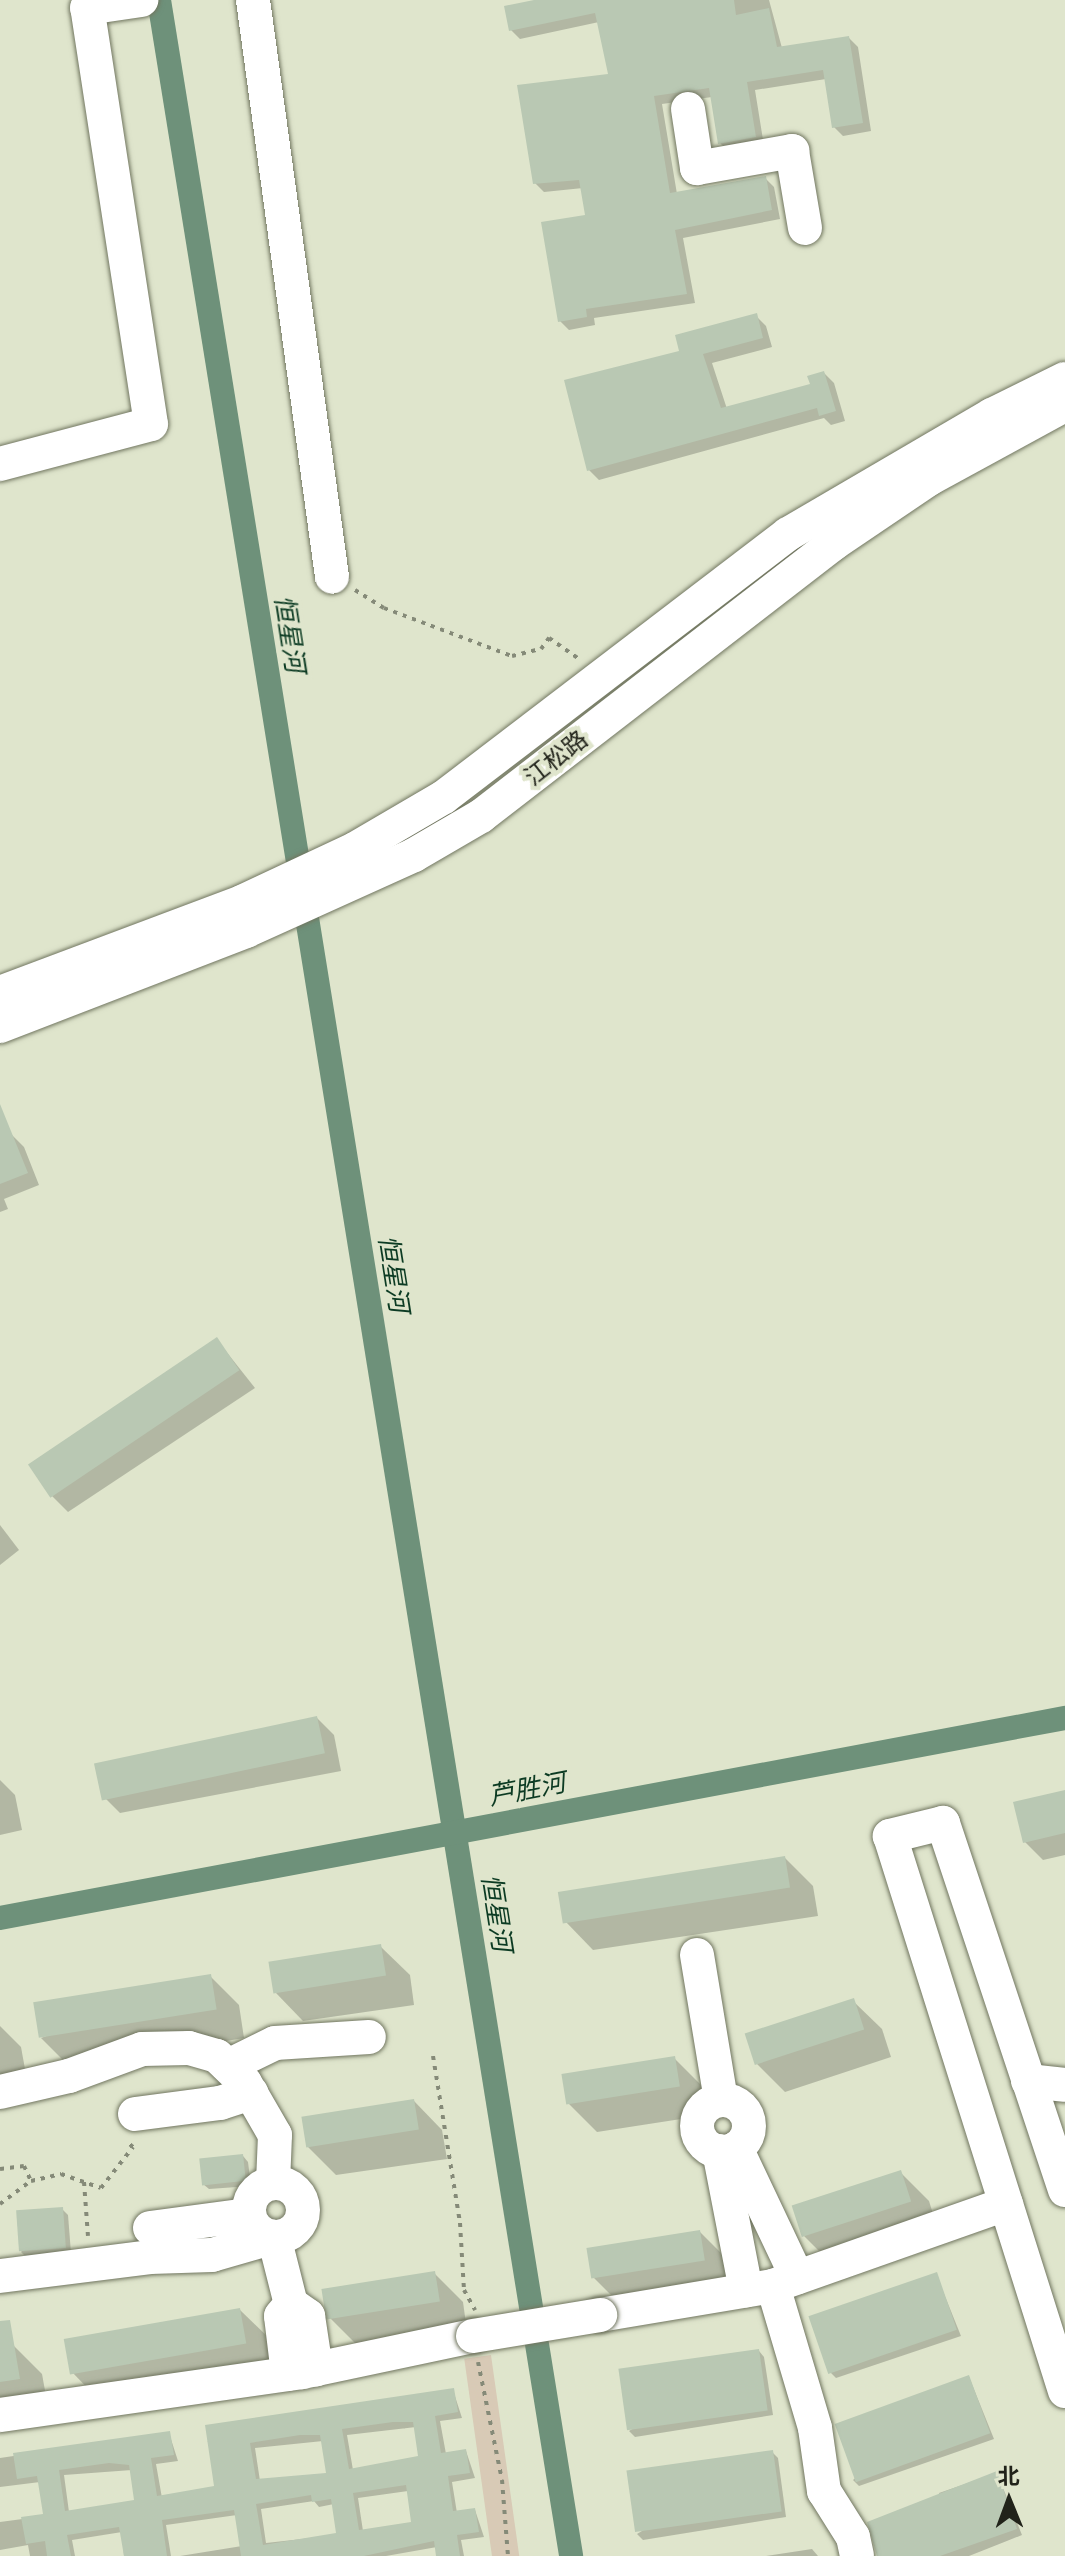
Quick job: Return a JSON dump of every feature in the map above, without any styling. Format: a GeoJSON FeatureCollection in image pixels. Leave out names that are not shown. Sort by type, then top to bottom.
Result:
{"type":"FeatureCollection","features":[{"type":"Feature","properties":{"kind":"street"},"geometry":{"type":"LineString","coordinates":[[253,0],[332,577]]}},
{"type":"Feature","properties":{"kind":"street"},"geometry":{"type":"LineString","coordinates":[[0,464],[151,424],[87,8],[125,3]]}},
{"type":"Feature","properties":{"kind":"street"},"geometry":{"type":"LineString","coordinates":[[688,109],[697,168],[792,151],[805,228]]}},
{"type":"Feature","properties":{"kind":"street","name":"江松路"},"geometry":{"type":"LineString","coordinates":[[359,865],[601,674],[788,534],[992,415],[1065,379]]}},
{"type":"Feature","properties":{"kind":"street","name":"江松路"},"geometry":{"type":"LineString","coordinates":[[0,1026],[359,865],[481,816],[845,536],[929,479],[1065,405]]}},
{"type":"Feature","properties":{"kind":"street"},"geometry":{"type":"LineString","coordinates":[[601,674],[619,709]]}},
{"type":"Feature","properties":{"kind":"street","name":"江松路"},"geometry":{"type":"LineString","coordinates":[[0,993],[244,916]]}},
{"type":"Feature","properties":{"kind":"street"},"geometry":{"type":"LineString","coordinates":[[1065,2190],[1055,2127],[1028,2081],[943,1823],[890,1836],[1065,2391]]}},
{"type":"Feature","properties":{"kind":"street"},"geometry":{"type":"LineString","coordinates":[[697,1955],[721,2100],[737,2104],[748,2117],[748,2135],[728,2150]]}},
{"type":"Feature","properties":{"kind":"street"},"geometry":{"type":"LineString","coordinates":[[228,2066],[275,2043],[369,2037]]}},
{"type":"Feature","properties":{"kind":"street"},"geometry":{"type":"LineString","coordinates":[[0,2092],[69,2076],[142,2049],[189,2048],[217,2056],[251,2093],[275,2135],[273,2183]]}},
{"type":"Feature","properties":{"kind":"street"},"geometry":{"type":"LineString","coordinates":[[1028,2081],[1065,2085]]}},
{"type":"Feature","properties":{"kind":"street"},"geometry":{"type":"LineString","coordinates":[[129,2126],[251,2093]]}},
{"type":"Feature","properties":{"kind":"street"},"geometry":{"type":"LineString","coordinates":[[728,2150],[772,2284]]}},
{"type":"Feature","properties":{"kind":"street"},"geometry":{"type":"LineString","coordinates":[[728,2150],[815,2428],[824,2491],[853,2537],[857,2556]]}},
{"type":"Feature","properties":{"kind":"street"},"geometry":{"type":"LineString","coordinates":[[150,2228],[262,2226],[291,2233],[304,2210],[291,2187],[273,2183],[252,2197],[262,2226],[291,2304],[281,2316],[302,2372]]}},
{"type":"Feature","properties":{"kind":"street"},"geometry":{"type":"LineString","coordinates":[[0,2415],[302,2372],[473,2336],[772,2284],[1006,2204]]}},
{"type":"Feature","properties":{"kind":"street"},"geometry":{"type":"LineString","coordinates":[[0,2276],[212,2255],[262,2226]]}},
{"type":"Feature","properties":{"kind":"path"},"geometry":{"type":"LineString","coordinates":[[332,577],[384,608],[512,656],[541,649],[549,638],[601,674]]}},
{"type":"Feature","properties":{"kind":"path"},"geometry":{"type":"LineString","coordinates":[[0,2204],[31,2181],[61,2174],[101,2188],[133,2147],[129,2126]]}},
{"type":"Feature","properties":{"kind":"path"},"geometry":{"type":"LineString","coordinates":[[0,2169],[24,2166],[31,2181]]}},
{"type":"Feature","properties":{"kind":"path"},"geometry":{"type":"LineString","coordinates":[[84,2182],[91,2266]]}},
{"type":"Feature","properties":{"kind":"shaded area"},"geometry":{"type":"Polygon","coordinates":[[[491,2355],[519,2556],[492,2556],[464,2359],[491,2355]]]}},
{"type":"Feature","properties":{"kind":"building"},"geometry":{"type":"Polygon","coordinates":[[[534,0],[734,0],[736,15],[769,8],[777,47],[849,36],[863,123],[832,128],[823,70],[747,82],[756,137],[718,144],[709,88],[654,96],[670,193],[766,176],[772,210],[675,230],[687,294],[586,309],[587,317],[558,322],[541,222],[585,215],[579,180],[533,184],[517,85],[608,74],[595,13],[509,31],[504,6],[534,0]]]}},
{"type":"Feature","properties":{"kind":"building"},"geometry":{"type":"Polygon","coordinates":[[[757,313],[763,338],[703,354],[721,408],[810,384],[807,376],[824,371],[836,411],[819,416],[817,408],[587,471],[564,380],[679,351],[675,335],[757,313]]]}},
{"type":"Feature","properties":{"kind":"building"},"geometry":{"type":"Polygon","coordinates":[[[0,1104],[28,1173],[0,1184],[0,1104]]]}},
{"type":"Feature","properties":{"kind":"building"},"geometry":{"type":"Polygon","coordinates":[[[217,1337],[239,1370],[50,1498],[28,1464],[217,1337]]]}},
{"type":"Feature","properties":{"kind":"building"},"geometry":{"type":"Polygon","coordinates":[[[317,1716],[325,1753],[102,1801],[94,1763],[317,1716]]]}},
{"type":"Feature","properties":{"kind":"building"},"geometry":{"type":"Polygon","coordinates":[[[1065,1790],[1065,1833],[1023,1843],[1013,1802],[1065,1790]]]}},
{"type":"Feature","properties":{"kind":"building"},"geometry":{"type":"Polygon","coordinates":[[[785,1856],[790,1888],[563,1924],[558,1892],[785,1856]]]}},
{"type":"Feature","properties":{"kind":"building"},"geometry":{"type":"Polygon","coordinates":[[[381,1944],[386,1976],[273,1993],[268,1962],[381,1944]]]}},
{"type":"Feature","properties":{"kind":"building"},"geometry":{"type":"Polygon","coordinates":[[[211,1974],[217,2010],[39,2038],[33,2002],[211,1974]]]}},
{"type":"Feature","properties":{"kind":"building"},"geometry":{"type":"Polygon","coordinates":[[[854,1998],[864,2029],[755,2065],[745,2034],[854,1998]]]}},
{"type":"Feature","properties":{"kind":"building"},"geometry":{"type":"Polygon","coordinates":[[[675,2056],[680,2087],[566,2105],[561,2074],[675,2056]]]}},
{"type":"Feature","properties":{"kind":"building"},"geometry":{"type":"Polygon","coordinates":[[[414,2099],[419,2130],[306,2147],[301,2117],[414,2099]]]}},
{"type":"Feature","properties":{"kind":"building"},"geometry":{"type":"Polygon","coordinates":[[[243,2154],[246,2181],[202,2185],[199,2159],[243,2154]]]}},
{"type":"Feature","properties":{"kind":"building"},"geometry":{"type":"Polygon","coordinates":[[[901,2170],[911,2201],[802,2237],[792,2206],[901,2170]]]}},
{"type":"Feature","properties":{"kind":"building"},"geometry":{"type":"Polygon","coordinates":[[[63,2207],[66,2248],[19,2251],[16,2210],[63,2207]]]}},
{"type":"Feature","properties":{"kind":"building"},"geometry":{"type":"Polygon","coordinates":[[[700,2230],[705,2261],[591,2279],[586,2248],[700,2230]]]}},
{"type":"Feature","properties":{"kind":"building"},"geometry":{"type":"Polygon","coordinates":[[[435,2271],[440,2302],[326,2320],[321,2289],[435,2271]]]}},
{"type":"Feature","properties":{"kind":"building"},"geometry":{"type":"Polygon","coordinates":[[[937,2272],[957,2330],[828,2374],[808,2316],[937,2272]]]}},
{"type":"Feature","properties":{"kind":"building"},"geometry":{"type":"Polygon","coordinates":[[[240,2308],[246,2343],[70,2375],[64,2339],[240,2308]]]}},
{"type":"Feature","properties":{"kind":"building"},"geometry":{"type":"Polygon","coordinates":[[[10,2320],[20,2379],[0,2382],[0,2321],[10,2320]]]}},
{"type":"Feature","properties":{"kind":"building"},"geometry":{"type":"Polygon","coordinates":[[[759,2349],[768,2410],[627,2430],[618,2369],[759,2349]]]}},
{"type":"Feature","properties":{"kind":"building"},"geometry":{"type":"Polygon","coordinates":[[[969,2375],[990,2433],[856,2482],[835,2424],[969,2375]]]}},
{"type":"Feature","properties":{"kind":"building"},"geometry":{"type":"Polygon","coordinates":[[[454,2388],[458,2412],[435,2416],[441,2453],[466,2449],[470,2473],[448,2476],[453,2511],[475,2508],[479,2532],[457,2535],[460,2556],[436,2556],[434,2541],[364,2556],[241,2556],[234,2510],[162,2520],[167,2556],[124,2556],[119,2527],[67,2535],[71,2556],[47,2556],[45,2541],[26,2544],[21,2517],[43,2514],[37,2476],[17,2479],[13,2453],[170,2431],[174,2455],[151,2458],[157,2496],[214,2486],[205,2425],[454,2388]],[[413,2422],[342,2429],[349,2469],[418,2456],[413,2422]],[[320,2435],[250,2443],[256,2479],[326,2473],[320,2435]],[[109,2463],[59,2470],[65,2511],[134,2500],[129,2465],[109,2463]],[[406,2485],[353,2493],[359,2530],[411,2522],[406,2485]],[[311,2495],[256,2504],[263,2545],[336,2533],[331,2499],[312,2502],[311,2495]]]}},
{"type":"Feature","properties":{"kind":"building"},"geometry":{"type":"Polygon","coordinates":[[[773,2450],[782,2511],[635,2532],[626,2471],[773,2450]]]}},
{"type":"Feature","properties":{"kind":"building"},"geometry":{"type":"Polygon","coordinates":[[[997,2471],[1017,2529],[940,2556],[877,2556],[867,2522],[997,2471]]]}},
{"type":"Feature","properties":{"kind":"waterway","name":"恒星河"},"geometry":{"type":"LineString","coordinates":[[159,0],[571,2556]]}},
{"type":"Feature","properties":{"kind":"waterway","name":"芦胜河"},"geometry":{"type":"LineString","coordinates":[[0,1918],[1065,1718]]}}]}
